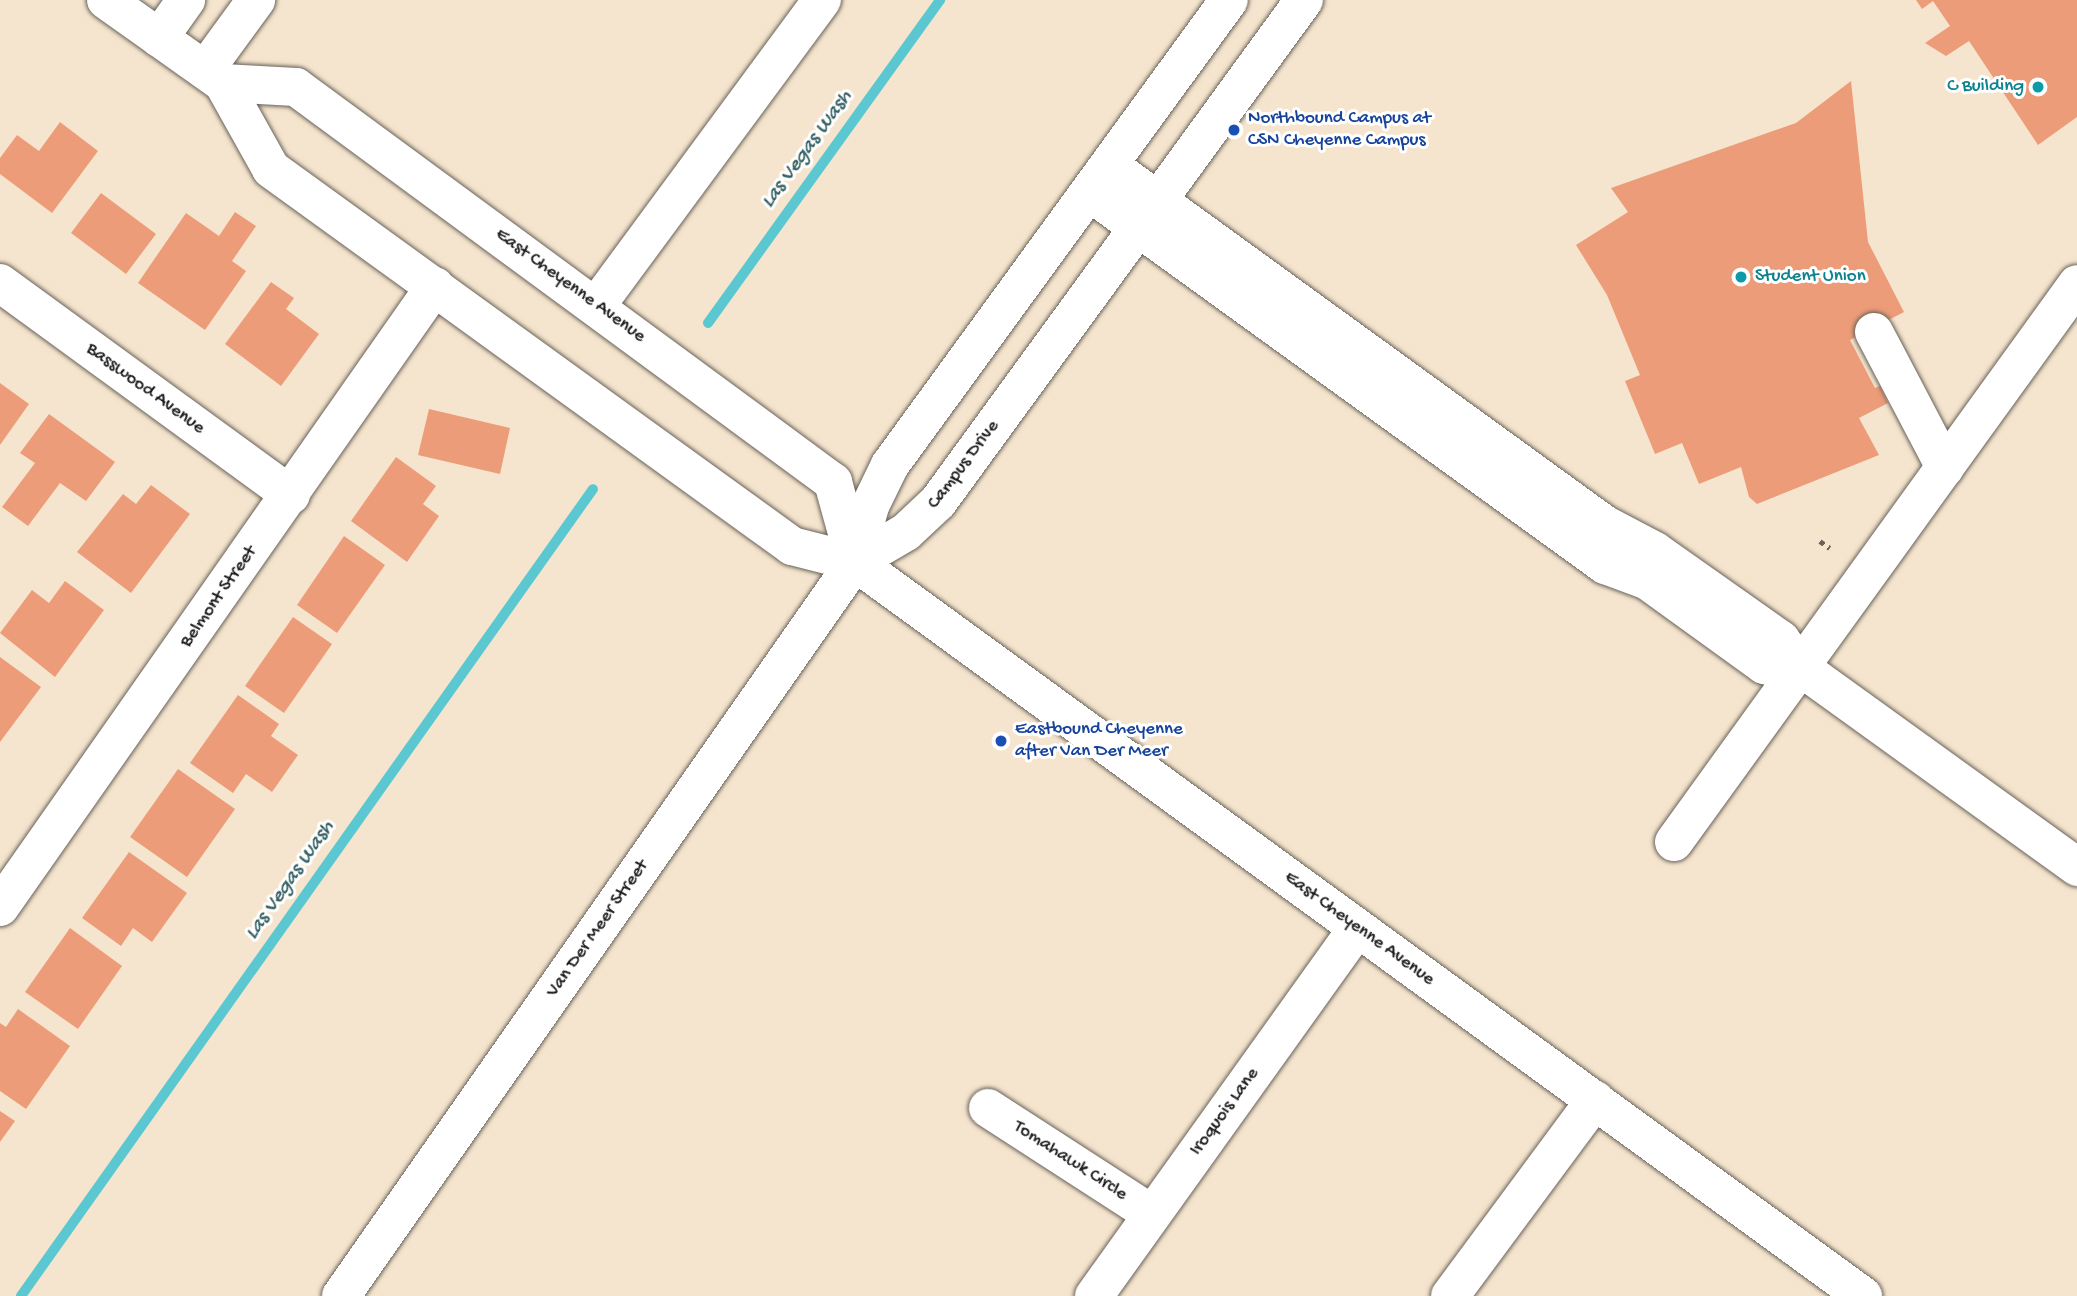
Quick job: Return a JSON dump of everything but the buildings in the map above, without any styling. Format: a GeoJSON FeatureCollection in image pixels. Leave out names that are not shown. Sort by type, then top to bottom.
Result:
{"type":"FeatureCollection","features":[{"type":"Feature","properties":{"kind":"street","name":"East Cheyenne Avenue"},"geometry":{"type":"LineString","coordinates":[[106,0],[214,77],[271,169],[792,546],[855,562],[1863,1296]]}},
{"type":"Feature","properties":{"kind":"street"},"geometry":{"type":"LineString","coordinates":[[159,38],[186,0]]}},
{"type":"Feature","properties":{"kind":"street"},"geometry":{"type":"LineString","coordinates":[[214,77],[256,0]]}},
{"type":"Feature","properties":{"kind":"street"},"geometry":{"type":"LineString","coordinates":[[597,305],[822,0]]}},
{"type":"Feature","properties":{"kind":"street"},"geometry":{"type":"LineString","coordinates":[[855,562],[870,506],[890,465],[1229,0]]}},
{"type":"Feature","properties":{"kind":"street","name":"Campus Drive"},"geometry":{"type":"LineString","coordinates":[[855,562],[906,532],[938,502],[1304,0]]}},
{"type":"Feature","properties":{"kind":"street","name":"East Cheyenne Avenue"},"geometry":{"type":"LineString","coordinates":[[214,77],[296,87],[597,305],[833,482],[855,562]]}},
{"type":"Feature","properties":{"kind":"street"},"geometry":{"type":"LineString","coordinates":[[1099,179],[1605,565],[1648,581],[1764,665],[1783,670],[1800,667],[2077,867]]}},
{"type":"Feature","properties":{"kind":"street","name":"Basswood Avenue"},"geometry":{"type":"LineString","coordinates":[[0,283],[291,495]]}},
{"type":"Feature","properties":{"kind":"street"},"geometry":{"type":"LineString","coordinates":[[1674,842],[2077,284]]}},
{"type":"Feature","properties":{"kind":"street","name":"Belmont Street"},"geometry":{"type":"LineString","coordinates":[[0,907],[435,286]]}},
{"type":"Feature","properties":{"kind":"street"},"geometry":{"type":"LineString","coordinates":[[1874,332],[1945,467]]}},
{"type":"Feature","properties":{"kind":"street","name":"Van Der Meer Street"},"geometry":{"type":"LineString","coordinates":[[341,1296],[855,562]]}},
{"type":"Feature","properties":{"kind":"street","name":"Iroquois Lane"},"geometry":{"type":"LineString","coordinates":[[1094,1296],[1357,928]]}},
{"type":"Feature","properties":{"kind":"street"},"geometry":{"type":"LineString","coordinates":[[1450,1296],[1595,1100]]}},
{"type":"Feature","properties":{"kind":"street","name":"Tomahawk Circle"},"geometry":{"type":"LineString","coordinates":[[988,1108],[1152,1214]]}},
{"type":"Feature","properties":{"kind":"path"},"geometry":{"type":"LineString","coordinates":[[1820,541],[1830,548]]}},
{"type":"Feature","properties":{"kind":"waterway","name":"Las Vegas Wash"},"geometry":{"type":"LineString","coordinates":[[708,323],[940,0]]}},
{"type":"Feature","properties":{"kind":"waterway","name":"Las Vegas Wash"},"geometry":{"type":"LineString","coordinates":[[21,1296],[593,489]]}},
{"type":"Feature","properties":{"kind":"place","name":"C Building"},"geometry":{"type":"Point","coordinates":[2038,87]}},
{"type":"Feature","properties":{"kind":"place","name":"Northbound Campus at CSN Cheyenne Campus"},"geometry":{"type":"Point","coordinates":[1234,130]}},
{"type":"Feature","properties":{"kind":"place","name":"Student Union"},"geometry":{"type":"Point","coordinates":[1741,277]}},
{"type":"Feature","properties":{"kind":"place","name":"Eastbound Cheyenne after Van Der Meer"},"geometry":{"type":"Point","coordinates":[1001,741]}}]}
